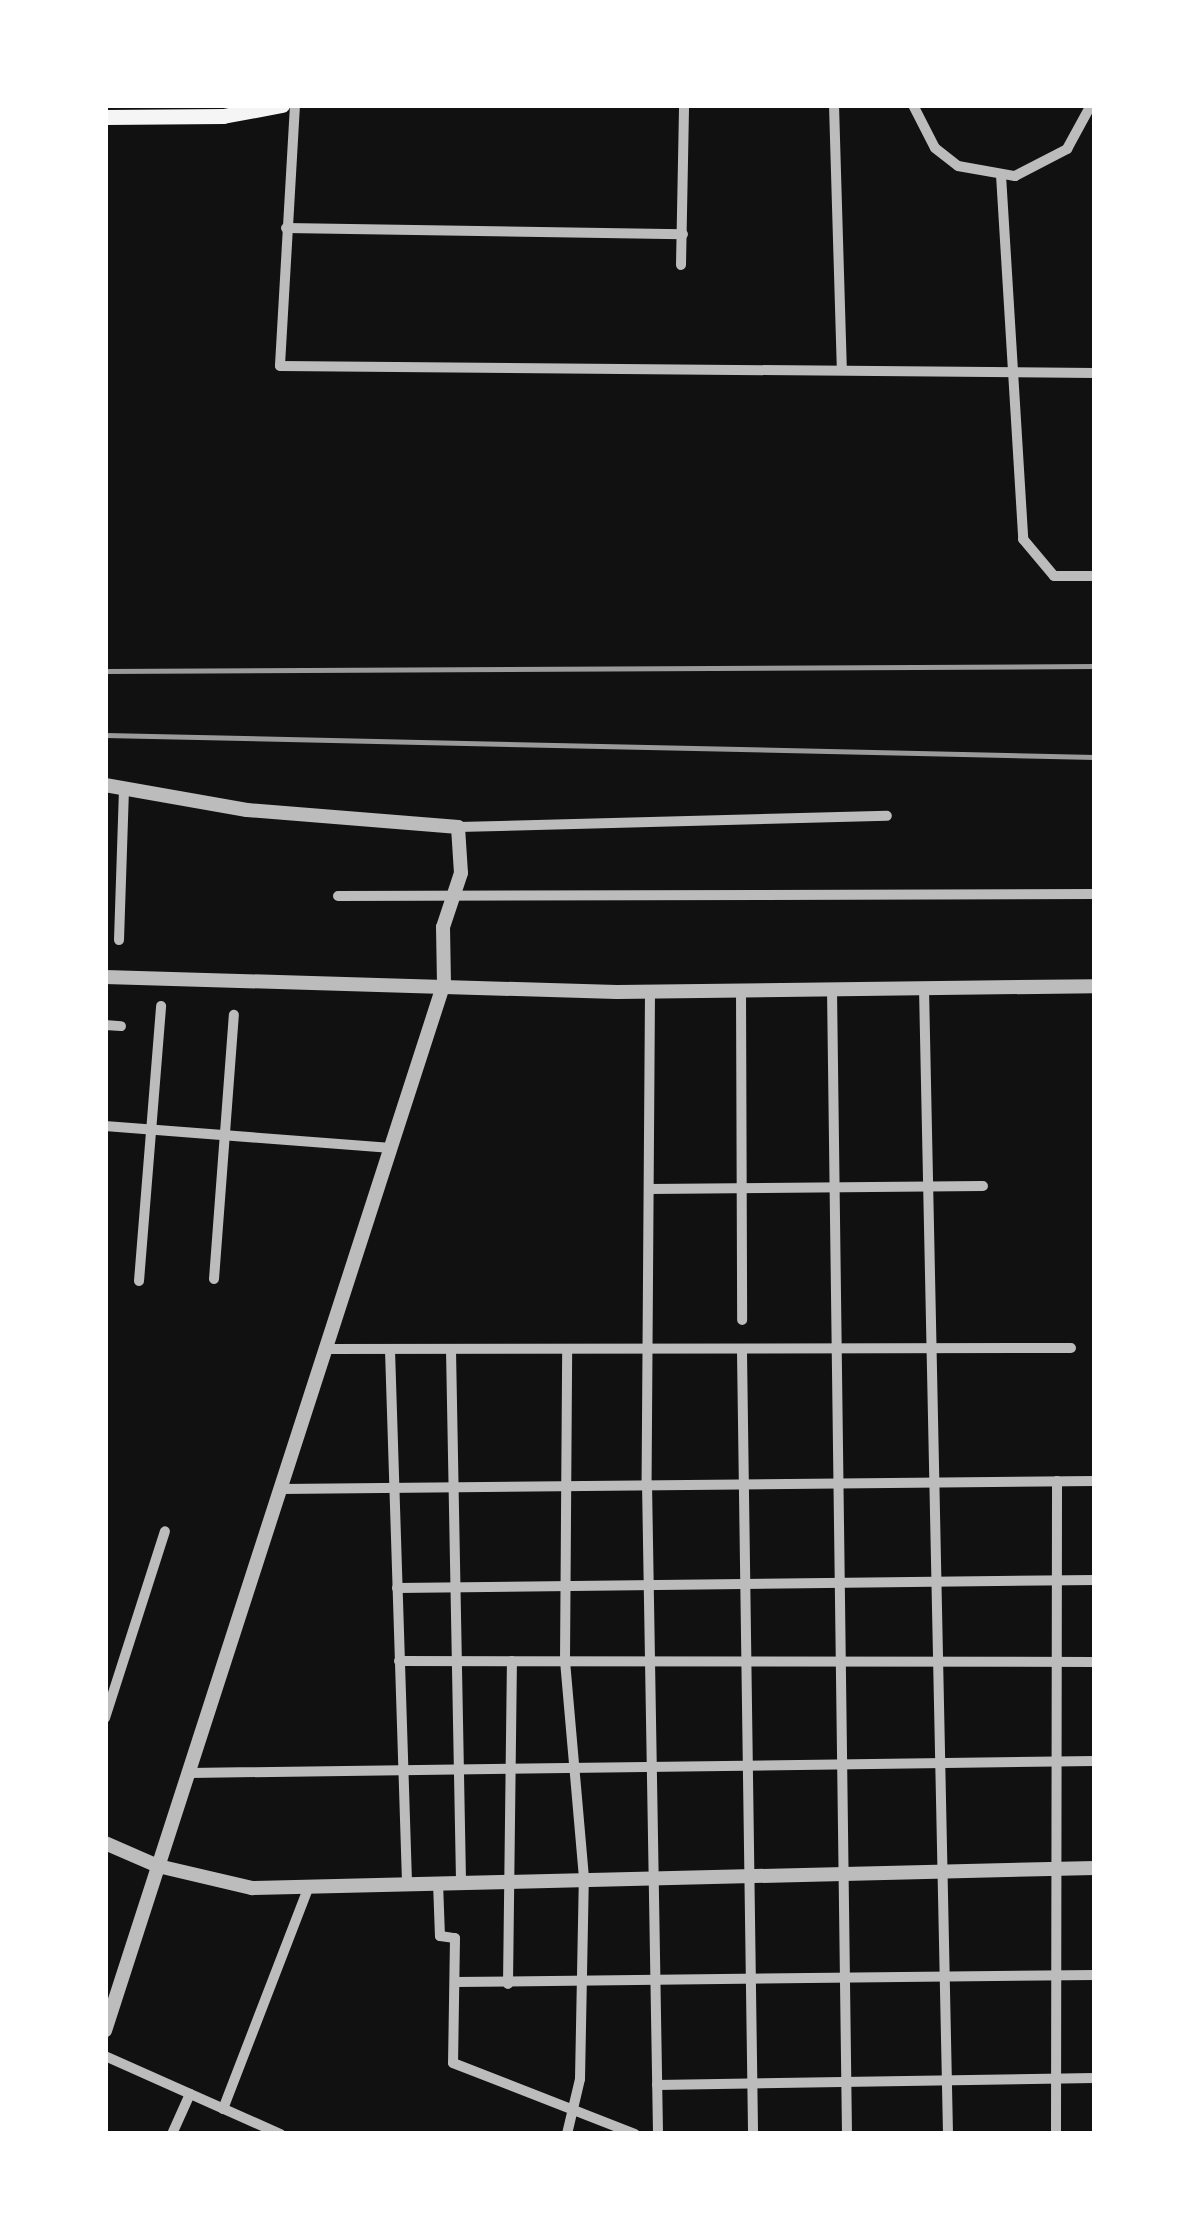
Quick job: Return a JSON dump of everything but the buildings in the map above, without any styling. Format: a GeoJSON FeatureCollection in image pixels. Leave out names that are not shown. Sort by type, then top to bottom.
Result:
{"type":"FeatureCollection","features":[{"type":"Feature","properties":{"kind":"main road"},"geometry":{"type":"LineString","coordinates":[[105,118],[224,116],[282,105]]}},
{"type":"Feature","properties":{"kind":"street"},"geometry":{"type":"LineString","coordinates":[[295,105],[280,366],[1095,373]]}},
{"type":"Feature","properties":{"kind":"street"},"geometry":{"type":"LineString","coordinates":[[681,265],[684,105]]}},
{"type":"Feature","properties":{"kind":"street"},"geometry":{"type":"LineString","coordinates":[[834,105],[842,370]]}},
{"type":"Feature","properties":{"kind":"street"},"geometry":{"type":"LineString","coordinates":[[913,105],[935,148],[958,166],[1001,176],[1043,166],[1067,149],[1091,105]]}},
{"type":"Feature","properties":{"kind":"street"},"geometry":{"type":"LineString","coordinates":[[1001,176],[1023,539],[1054,576],[1095,576]]}},
{"type":"Feature","properties":{"kind":"street"},"geometry":{"type":"LineString","coordinates":[[286,228],[683,234]]}},
{"type":"Feature","properties":{"kind":"street"},"geometry":{"type":"LineString","coordinates":[[105,785],[247,810],[458,827],[887,816]]}},
{"type":"Feature","properties":{"kind":"street"},"geometry":{"type":"LineString","coordinates":[[119,940],[124,787]]}},
{"type":"Feature","properties":{"kind":"street"},"geometry":{"type":"LineString","coordinates":[[105,2031],[444,983],[443,927],[461,874],[458,827]]}},
{"type":"Feature","properties":{"kind":"street"},"geometry":{"type":"LineString","coordinates":[[338,896],[1095,894]]}},
{"type":"Feature","properties":{"kind":"street"},"geometry":{"type":"LineString","coordinates":[[105,977],[650,992],[1095,986]]}},
{"type":"Feature","properties":{"kind":"street"},"geometry":{"type":"LineString","coordinates":[[924,988],[947,2134]]}},
{"type":"Feature","properties":{"kind":"street"},"geometry":{"type":"LineString","coordinates":[[832,989],[847,2134]]}},
{"type":"Feature","properties":{"kind":"street"},"geometry":{"type":"LineString","coordinates":[[741,990],[742,1320]]}},
{"type":"Feature","properties":{"kind":"street"},"geometry":{"type":"LineString","coordinates":[[650,992],[647,1483],[658,2134]]}},
{"type":"Feature","properties":{"kind":"street"},"geometry":{"type":"LineString","coordinates":[[139,1281],[161,1006]]}},
{"type":"Feature","properties":{"kind":"street"},"geometry":{"type":"LineString","coordinates":[[214,1279],[234,1015]]}},
{"type":"Feature","properties":{"kind":"street"},"geometry":{"type":"LineString","coordinates":[[105,1025],[121,1026]]}},
{"type":"Feature","properties":{"kind":"street"},"geometry":{"type":"LineString","coordinates":[[105,1126],[388,1148]]}},
{"type":"Feature","properties":{"kind":"street"},"geometry":{"type":"LineString","coordinates":[[649,1189],[983,1186]]}},
{"type":"Feature","properties":{"kind":"street"},"geometry":{"type":"LineString","coordinates":[[324,1349],[835,1353],[1071,1348]]}},
{"type":"Feature","properties":{"kind":"street"},"geometry":{"type":"LineString","coordinates":[[390,1350],[407,1883]]}},
{"type":"Feature","properties":{"kind":"street"},"geometry":{"type":"LineString","coordinates":[[451,1350],[462,1661],[460,1882]]}},
{"type":"Feature","properties":{"kind":"street"},"geometry":{"type":"LineString","coordinates":[[567,1351],[565,1661],[584,1878],[576,2113],[567,2134]]}},
{"type":"Feature","properties":{"kind":"street"},"geometry":{"type":"LineString","coordinates":[[742,1352],[753,2134]]}},
{"type":"Feature","properties":{"kind":"street"},"geometry":{"type":"LineString","coordinates":[[281,1489],[565,1481],[1095,1480]]}},
{"type":"Feature","properties":{"kind":"street"},"geometry":{"type":"LineString","coordinates":[[1056,2134],[1057,1481]]}},
{"type":"Feature","properties":{"kind":"street"},"geometry":{"type":"LineString","coordinates":[[105,1718],[166,1531]]}},
{"type":"Feature","properties":{"kind":"street"},"geometry":{"type":"LineString","coordinates":[[397,1588],[1095,1580]]}},
{"type":"Feature","properties":{"kind":"street"},"geometry":{"type":"LineString","coordinates":[[399,1661],[1095,1662]]}},
{"type":"Feature","properties":{"kind":"street"},"geometry":{"type":"LineString","coordinates":[[508,1984],[514,1880],[512,1661]]}},
{"type":"Feature","properties":{"kind":"street"},"geometry":{"type":"LineString","coordinates":[[190,1773],[1095,1761]]}},
{"type":"Feature","properties":{"kind":"street"},"geometry":{"type":"LineString","coordinates":[[105,1843],[158,1866],[252,1888],[1095,1868]]}},
{"type":"Feature","properties":{"kind":"street"},"geometry":{"type":"LineString","coordinates":[[438,1882],[440,1936],[455,1938],[453,2063],[634,2134]]}},
{"type":"Feature","properties":{"kind":"street"},"geometry":{"type":"LineString","coordinates":[[223,2108],[309,1886]]}},
{"type":"Feature","properties":{"kind":"street"},"geometry":{"type":"LineString","coordinates":[[455,1982],[1095,1975]]}},
{"type":"Feature","properties":{"kind":"street"},"geometry":{"type":"LineString","coordinates":[[105,2056],[272,2132]]}},
{"type":"Feature","properties":{"kind":"street"},"geometry":{"type":"LineString","coordinates":[[657,2085],[1095,2078]]}},
{"type":"Feature","properties":{"kind":"street"},"geometry":{"type":"LineString","coordinates":[[172,2134],[190,2094]]}},
{"type":"Feature","properties":{"kind":"railway"},"geometry":{"type":"LineString","coordinates":[[105,671],[1095,666]]}},
{"type":"Feature","properties":{"kind":"railway"},"geometry":{"type":"LineString","coordinates":[[105,735],[1095,757]]}}]}
